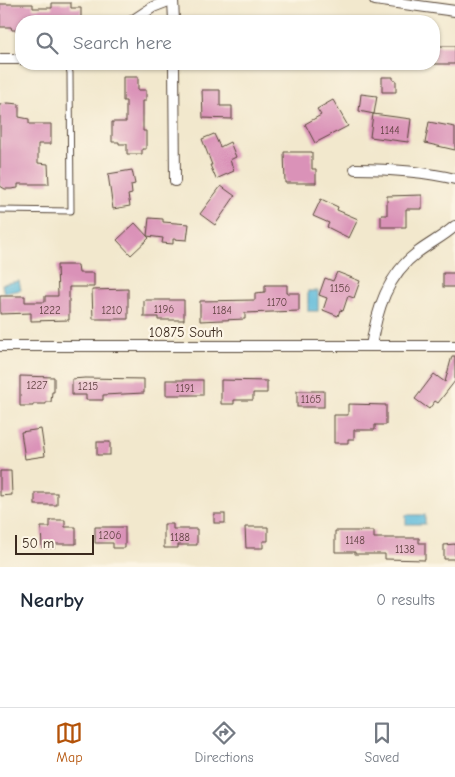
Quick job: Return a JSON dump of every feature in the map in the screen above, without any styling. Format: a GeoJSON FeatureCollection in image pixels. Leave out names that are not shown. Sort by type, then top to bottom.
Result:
{"type":"FeatureCollection","features":[{"type":"Feature","properties":{"kind":"street"},"geometry":{"type":"LineString","coordinates":[[141,15],[153,7],[172,0],[173,15]]}},
{"type":"Feature","properties":{"kind":"street"},"geometry":{"type":"LineString","coordinates":[[375,0],[455,11]]}},
{"type":"Feature","properties":{"kind":"street"},"geometry":{"type":"LineString","coordinates":[[0,60],[15,59]]}},
{"type":"Feature","properties":{"kind":"street"},"geometry":{"type":"LineString","coordinates":[[174,70],[174,182]]}},
{"type":"Feature","properties":{"kind":"street"},"geometry":{"type":"LineString","coordinates":[[355,169],[407,170],[455,178]]}},
{"type":"Feature","properties":{"kind":"street"},"geometry":{"type":"LineString","coordinates":[[371,346],[375,318],[388,287],[396,274],[418,252],[455,226]]}},
{"type":"Feature","properties":{"kind":"street","name":"10875 South"},"geometry":{"type":"LineString","coordinates":[[0,346],[455,346]]}},
{"type":"Feature","properties":{"kind":"lane"},"geometry":{"type":"LineString","coordinates":[[0,210],[71,211],[69,70]]}},
{"type":"Feature","properties":{"kind":"water"},"geometry":{"type":"Polygon","coordinates":[[[19,281],[21,290],[4,293],[2,284],[19,281]]]}},
{"type":"Feature","properties":{"kind":"water"},"geometry":{"type":"Polygon","coordinates":[[[308,291],[318,291],[318,311],[308,311],[308,291]]]}},
{"type":"Feature","properties":{"kind":"water"},"geometry":{"type":"Polygon","coordinates":[[[406,515],[425,515],[425,524],[406,524],[406,515]]]}},
{"type":"Feature","properties":{"kind":"building"},"geometry":{"type":"Polygon","coordinates":[[[52,3],[71,3],[71,8],[81,8],[81,15],[15,15],[15,30],[12,30],[11,27],[0,27],[0,4],[33,4],[33,8],[52,8],[52,3]]]}},
{"type":"Feature","properties":{"kind":"building"},"geometry":{"type":"Polygon","coordinates":[[[440,46],[455,46],[455,64],[440,64],[440,46]]]}},
{"type":"Feature","properties":{"kind":"building"},"geometry":{"type":"Polygon","coordinates":[[[123,77],[138,77],[138,90],[146,90],[146,101],[143,101],[143,131],[146,131],[146,149],[142,149],[142,154],[127,154],[127,144],[112,142],[112,122],[126,122],[126,101],[123,101],[123,77]]]}},
{"type":"Feature","properties":{"kind":"building"},"geometry":{"type":"Polygon","coordinates":[[[382,77],[393,77],[393,80],[396,81],[396,92],[382,92],[382,77]]]}},
{"type":"Feature","properties":{"kind":"building"},"geometry":{"type":"Polygon","coordinates":[[[202,90],[220,90],[220,106],[232,106],[232,119],[203,118],[202,90]]]}},
{"type":"Feature","properties":{"kind":"building"},"geometry":{"type":"Polygon","coordinates":[[[361,94],[377,96],[374,114],[359,111],[361,94]]]}},
{"type":"Feature","properties":{"kind":"building"},"geometry":{"type":"Polygon","coordinates":[[[333,100],[348,126],[315,143],[305,124],[321,115],[317,109],[333,100]]]}},
{"type":"Feature","properties":{"kind":"building"},"geometry":{"type":"Polygon","coordinates":[[[0,104],[19,104],[19,117],[29,119],[29,124],[51,124],[51,144],[38,144],[38,163],[48,164],[49,184],[18,184],[18,188],[11,189],[5,189],[0,186],[0,104]]]}},
{"type":"Feature","properties":{"kind":"building"},"geometry":{"type":"Polygon","coordinates":[[[373,114],[411,119],[408,142],[370,137],[373,114]]]}},
{"type":"Feature","properties":{"kind":"building"},"geometry":{"type":"Polygon","coordinates":[[[429,122],[455,127],[455,150],[425,143],[429,122]]]}},
{"type":"Feature","properties":{"kind":"building"},"geometry":{"type":"Polygon","coordinates":[[[214,134],[220,147],[230,142],[236,157],[230,160],[234,171],[216,179],[202,139],[214,134]]]}},
{"type":"Feature","properties":{"kind":"building"},"geometry":{"type":"Polygon","coordinates":[[[284,152],[312,152],[312,169],[316,169],[316,183],[285,183],[284,152]]]}},
{"type":"Feature","properties":{"kind":"building"},"geometry":{"type":"Polygon","coordinates":[[[132,170],[135,184],[131,185],[132,194],[128,195],[130,206],[113,209],[108,174],[132,170]]]}},
{"type":"Feature","properties":{"kind":"building"},"geometry":{"type":"Polygon","coordinates":[[[221,186],[235,196],[215,225],[200,214],[221,186]]]}},
{"type":"Feature","properties":{"kind":"building"},"geometry":{"type":"Polygon","coordinates":[[[422,195],[422,209],[406,209],[406,227],[381,227],[381,215],[387,215],[387,196],[422,195]]]}},
{"type":"Feature","properties":{"kind":"building"},"geometry":{"type":"Polygon","coordinates":[[[321,199],[338,207],[337,210],[358,219],[349,238],[327,227],[329,223],[313,216],[321,199]]]}},
{"type":"Feature","properties":{"kind":"building"},"geometry":{"type":"Polygon","coordinates":[[[149,218],[163,219],[163,222],[189,224],[187,240],[173,239],[173,244],[162,243],[163,238],[147,236],[149,218]]]}},
{"type":"Feature","properties":{"kind":"building"},"geometry":{"type":"Polygon","coordinates":[[[135,223],[149,238],[131,255],[117,240],[135,223]]]}},
{"type":"Feature","properties":{"kind":"building"},"geometry":{"type":"Polygon","coordinates":[[[57,265],[78,265],[79,273],[94,273],[94,287],[69,287],[69,320],[31,321],[31,313],[0,314],[0,296],[25,296],[25,302],[45,302],[45,296],[58,296],[57,265]]]}},
{"type":"Feature","properties":{"kind":"building"},"geometry":{"type":"Polygon","coordinates":[[[337,272],[360,281],[354,298],[348,296],[343,311],[340,310],[338,316],[323,310],[327,298],[319,295],[325,278],[333,281],[337,272]]]}},
{"type":"Feature","properties":{"kind":"building"},"geometry":{"type":"Polygon","coordinates":[[[443,273],[455,273],[455,287],[443,287],[443,273]]]}},
{"type":"Feature","properties":{"kind":"building"},"geometry":{"type":"Polygon","coordinates":[[[265,285],[287,285],[287,293],[299,293],[299,311],[245,313],[245,319],[200,321],[200,301],[255,300],[255,293],[265,292],[265,285]]]}},
{"type":"Feature","properties":{"kind":"building"},"geometry":{"type":"Polygon","coordinates":[[[128,289],[128,319],[93,319],[92,290],[128,289]]]}},
{"type":"Feature","properties":{"kind":"building"},"geometry":{"type":"Polygon","coordinates":[[[144,300],[184,300],[184,320],[158,320],[158,317],[144,317],[144,300]]]}},
{"type":"Feature","properties":{"kind":"building"},"geometry":{"type":"Polygon","coordinates":[[[452,356],[455,356],[455,381],[438,403],[435,401],[429,409],[415,399],[434,374],[445,382],[452,356]]]}},
{"type":"Feature","properties":{"kind":"building"},"geometry":{"type":"Polygon","coordinates":[[[20,376],[54,377],[54,392],[52,392],[51,402],[33,404],[33,406],[20,406],[20,376]]]}},
{"type":"Feature","properties":{"kind":"building"},"geometry":{"type":"Polygon","coordinates":[[[72,379],[144,379],[144,393],[103,395],[103,400],[86,400],[86,395],[72,395],[72,379]]]}},
{"type":"Feature","properties":{"kind":"building"},"geometry":{"type":"Polygon","coordinates":[[[166,380],[203,380],[203,395],[166,395],[166,380]]]}},
{"type":"Feature","properties":{"kind":"building"},"geometry":{"type":"Polygon","coordinates":[[[221,380],[267,381],[267,393],[253,393],[253,400],[234,400],[234,404],[221,404],[221,380]]]}},
{"type":"Feature","properties":{"kind":"building"},"geometry":{"type":"Polygon","coordinates":[[[297,391],[324,391],[324,407],[297,407],[297,391]]]}},
{"type":"Feature","properties":{"kind":"building"},"geometry":{"type":"Polygon","coordinates":[[[348,404],[386,405],[386,425],[375,425],[375,430],[354,430],[354,439],[348,439],[348,443],[334,443],[334,415],[348,415],[348,404]]]}},
{"type":"Feature","properties":{"kind":"building"},"geometry":{"type":"Polygon","coordinates":[[[41,429],[45,456],[25,459],[21,432],[41,429]]]}},
{"type":"Feature","properties":{"kind":"building"},"geometry":{"type":"Polygon","coordinates":[[[97,442],[110,442],[110,455],[97,455],[97,442]]]}},
{"type":"Feature","properties":{"kind":"building"},"geometry":{"type":"Polygon","coordinates":[[[0,471],[11,471],[12,495],[0,496],[0,471]]]}},
{"type":"Feature","properties":{"kind":"building"},"geometry":{"type":"Polygon","coordinates":[[[35,493],[57,493],[57,505],[35,505],[35,493]]]}},
{"type":"Feature","properties":{"kind":"building"},"geometry":{"type":"Polygon","coordinates":[[[214,514],[225,514],[225,523],[214,523],[214,514]]]}},
{"type":"Feature","properties":{"kind":"building"},"geometry":{"type":"Polygon","coordinates":[[[50,520],[65,520],[65,527],[76,527],[76,544],[55,544],[55,548],[42,548],[41,527],[50,527],[50,520]]]}},
{"type":"Feature","properties":{"kind":"building"},"geometry":{"type":"Polygon","coordinates":[[[164,524],[173,524],[173,529],[197,529],[197,545],[178,545],[178,548],[164,548],[164,524]]]}},
{"type":"Feature","properties":{"kind":"building"},"geometry":{"type":"Polygon","coordinates":[[[95,527],[125,527],[125,548],[113,548],[113,543],[95,543],[95,527]]]}},
{"type":"Feature","properties":{"kind":"building"},"geometry":{"type":"Polygon","coordinates":[[[245,527],[268,527],[268,541],[263,541],[263,548],[246,548],[245,527]]]}},
{"type":"Feature","properties":{"kind":"building"},"geometry":{"type":"Polygon","coordinates":[[[335,531],[374,531],[374,538],[419,538],[419,543],[425,543],[425,560],[385,559],[385,554],[335,552],[335,531]]]}},
{"type":"Feature","properties":{"kind":"building"},"geometry":{"type":"Polygon","coordinates":[[[455,544],[455,559],[444,559],[444,545],[455,544]]]}}]}
